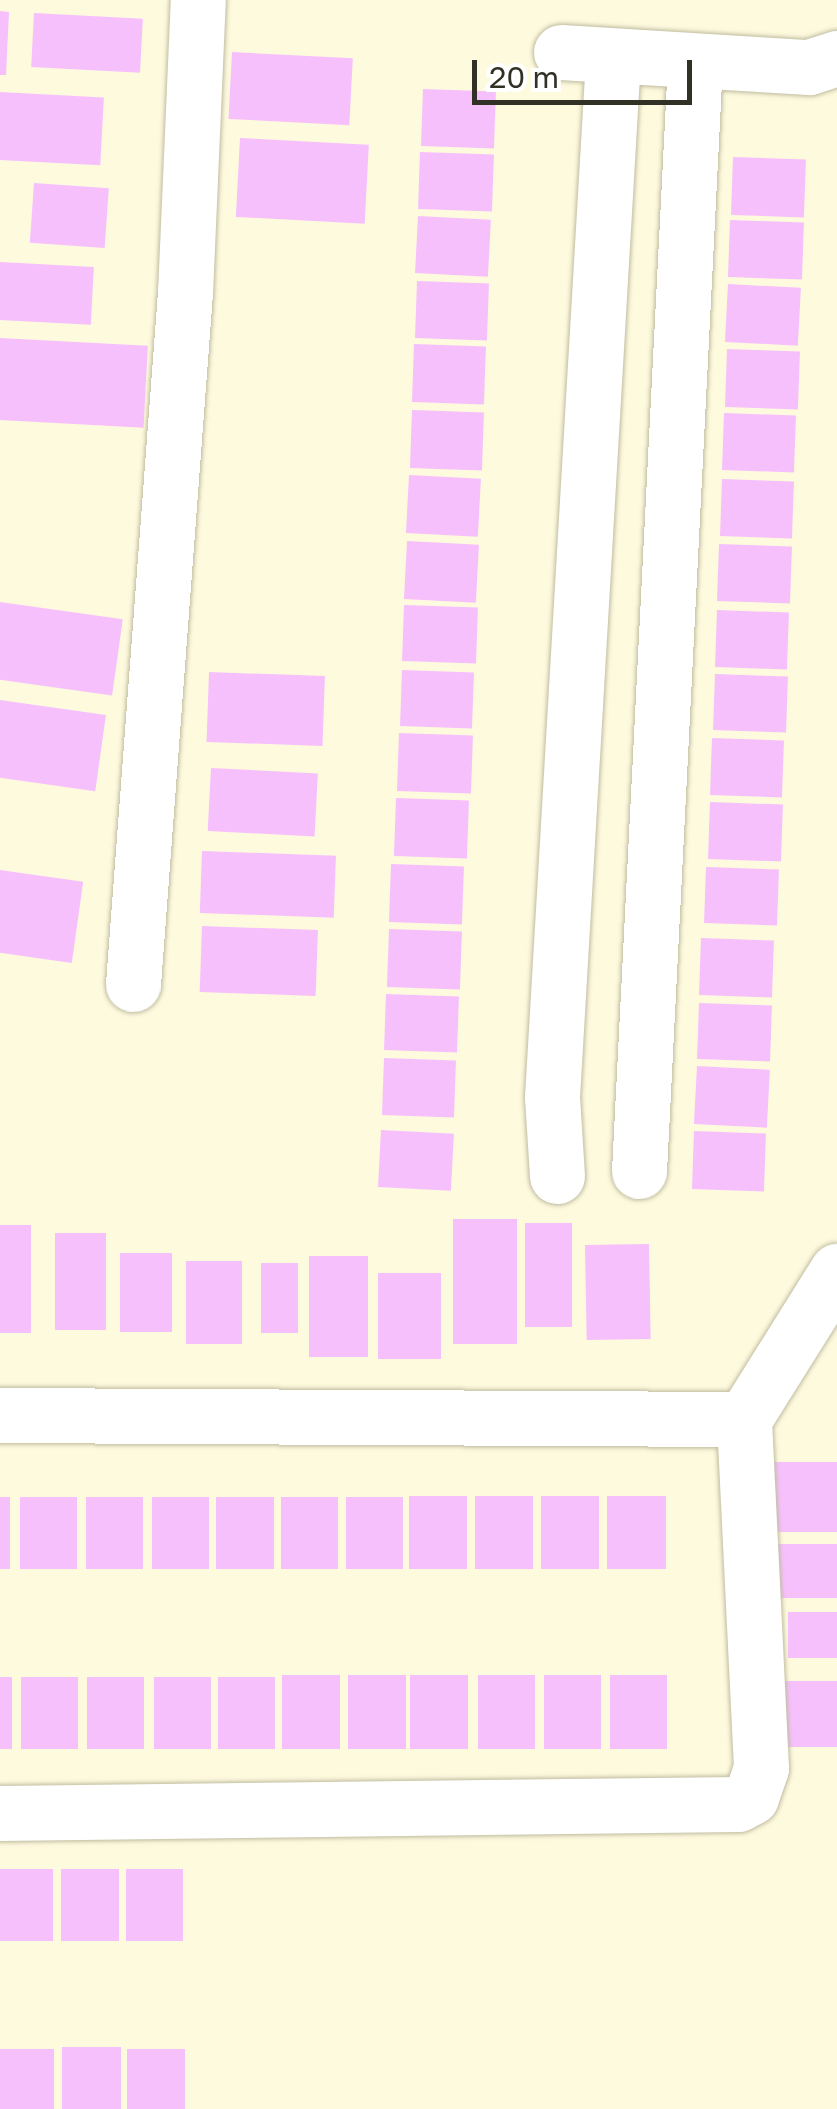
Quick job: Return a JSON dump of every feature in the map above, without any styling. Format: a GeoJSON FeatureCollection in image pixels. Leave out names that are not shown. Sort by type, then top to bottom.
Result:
{"type":"FeatureCollection","features":[{"type":"Feature","properties":{"kind":"street"},"geometry":{"type":"LineString","coordinates":[[133,984],[198,0]]}},
{"type":"Feature","properties":{"kind":"street"},"geometry":{"type":"LineString","coordinates":[[557,1176],[552,1097],[587,55],[808,67],[837,58]]}},
{"type":"Feature","properties":{"kind":"street"},"geometry":{"type":"LineString","coordinates":[[639,1172],[636,1103],[695,63]]}},
{"type":"Feature","properties":{"kind":"street"},"geometry":{"type":"LineString","coordinates":[[552,1097],[636,1103]]}},
{"type":"Feature","properties":{"kind":"street"},"geometry":{"type":"LineString","coordinates":[[0,1813],[738,1804],[751,1796],[761,1768],[744,1418],[837,1271]]}},
{"type":"Feature","properties":{"kind":"street"},"geometry":{"type":"LineString","coordinates":[[0,1415],[744,1418]]}},
{"type":"Feature","properties":{"kind":"building"},"geometry":{"type":"Polygon","coordinates":[[[0,11],[9,12],[6,75],[0,75],[0,11]]]}},
{"type":"Feature","properties":{"kind":"building"},"geometry":{"type":"Polygon","coordinates":[[[34,13],[143,19],[140,73],[31,67],[34,13]]]}},
{"type":"Feature","properties":{"kind":"building"},"geometry":{"type":"Polygon","coordinates":[[[232,52],[353,58],[349,125],[228,119],[232,52]]]}},
{"type":"Feature","properties":{"kind":"building"},"geometry":{"type":"Polygon","coordinates":[[[423,89],[496,92],[494,149],[421,146],[423,89]]]}},
{"type":"Feature","properties":{"kind":"building"},"geometry":{"type":"Polygon","coordinates":[[[0,92],[104,97],[100,165],[0,160],[0,92]]]}},
{"type":"Feature","properties":{"kind":"building"},"geometry":{"type":"Polygon","coordinates":[[[240,138],[369,145],[365,224],[236,217],[240,138]]]}},
{"type":"Feature","properties":{"kind":"building"},"geometry":{"type":"Polygon","coordinates":[[[420,152],[494,155],[492,212],[418,209],[420,152]]]}},
{"type":"Feature","properties":{"kind":"building"},"geometry":{"type":"Polygon","coordinates":[[[733,157],[806,160],[804,218],[731,215],[733,157]]]}},
{"type":"Feature","properties":{"kind":"building"},"geometry":{"type":"Polygon","coordinates":[[[34,183],[109,188],[105,248],[30,243],[34,183]]]}},
{"type":"Feature","properties":{"kind":"building"},"geometry":{"type":"Polygon","coordinates":[[[418,216],[491,220],[488,277],[415,273],[418,216]]]}},
{"type":"Feature","properties":{"kind":"building"},"geometry":{"type":"Polygon","coordinates":[[[730,220],[804,223],[802,280],[728,277],[730,220]]]}},
{"type":"Feature","properties":{"kind":"building"},"geometry":{"type":"Polygon","coordinates":[[[0,262],[94,267],[91,325],[0,320],[0,262]]]}},
{"type":"Feature","properties":{"kind":"building"},"geometry":{"type":"Polygon","coordinates":[[[417,281],[489,284],[487,340],[415,338],[417,281]]]}},
{"type":"Feature","properties":{"kind":"building"},"geometry":{"type":"Polygon","coordinates":[[[728,284],[801,288],[798,346],[725,342],[728,284]]]}},
{"type":"Feature","properties":{"kind":"building"},"geometry":{"type":"Polygon","coordinates":[[[0,338],[148,346],[144,428],[0,420],[0,338]]]}},
{"type":"Feature","properties":{"kind":"building"},"geometry":{"type":"Polygon","coordinates":[[[414,344],[486,347],[484,404],[412,402],[414,344]]]}},
{"type":"Feature","properties":{"kind":"building"},"geometry":{"type":"Polygon","coordinates":[[[727,349],[800,352],[798,410],[725,407],[727,349]]]}},
{"type":"Feature","properties":{"kind":"building"},"geometry":{"type":"Polygon","coordinates":[[[412,410],[484,413],[482,470],[410,468],[412,410]]]}},
{"type":"Feature","properties":{"kind":"building"},"geometry":{"type":"Polygon","coordinates":[[[724,413],[796,416],[794,472],[722,470],[724,413]]]}},
{"type":"Feature","properties":{"kind":"building"},"geometry":{"type":"Polygon","coordinates":[[[409,475],[481,479],[478,537],[406,533],[409,475]]]}},
{"type":"Feature","properties":{"kind":"building"},"geometry":{"type":"Polygon","coordinates":[[[722,479],[794,482],[792,538],[720,536],[722,479]]]}},
{"type":"Feature","properties":{"kind":"building"},"geometry":{"type":"Polygon","coordinates":[[[407,541],[479,545],[476,603],[404,599],[407,541]]]}},
{"type":"Feature","properties":{"kind":"building"},"geometry":{"type":"Polygon","coordinates":[[[719,544],[792,547],[790,604],[717,601],[719,544]]]}},
{"type":"Feature","properties":{"kind":"building"},"geometry":{"type":"Polygon","coordinates":[[[0,602],[123,619],[112,696],[0,680],[0,602]]]}},
{"type":"Feature","properties":{"kind":"building"},"geometry":{"type":"Polygon","coordinates":[[[404,605],[478,608],[476,664],[402,661],[404,605]]]}},
{"type":"Feature","properties":{"kind":"building"},"geometry":{"type":"Polygon","coordinates":[[[717,610],[789,613],[787,669],[715,667],[717,610]]]}},
{"type":"Feature","properties":{"kind":"building"},"geometry":{"type":"Polygon","coordinates":[[[402,670],[474,673],[472,728],[400,726],[402,670]]]}},
{"type":"Feature","properties":{"kind":"building"},"geometry":{"type":"Polygon","coordinates":[[[209,672],[325,676],[322,746],[207,742],[209,672]]]}},
{"type":"Feature","properties":{"kind":"building"},"geometry":{"type":"Polygon","coordinates":[[[715,674],[788,677],[786,733],[713,730],[715,674]]]}},
{"type":"Feature","properties":{"kind":"building"},"geometry":{"type":"Polygon","coordinates":[[[0,700],[106,715],[95,791],[0,778],[0,700]]]}},
{"type":"Feature","properties":{"kind":"building"},"geometry":{"type":"Polygon","coordinates":[[[399,733],[473,736],[471,794],[397,791],[399,733]]]}},
{"type":"Feature","properties":{"kind":"building"},"geometry":{"type":"Polygon","coordinates":[[[712,738],[784,741],[782,797],[710,795],[712,738]]]}},
{"type":"Feature","properties":{"kind":"building"},"geometry":{"type":"Polygon","coordinates":[[[211,768],[318,774],[315,837],[208,831],[211,768]]]}},
{"type":"Feature","properties":{"kind":"building"},"geometry":{"type":"Polygon","coordinates":[[[396,798],[469,801],[467,859],[394,856],[396,798]]]}},
{"type":"Feature","properties":{"kind":"building"},"geometry":{"type":"Polygon","coordinates":[[[710,802],[783,805],[781,862],[708,859],[710,802]]]}},
{"type":"Feature","properties":{"kind":"building"},"geometry":{"type":"Polygon","coordinates":[[[202,851],[336,856],[334,918],[200,913],[202,851]]]}},
{"type":"Feature","properties":{"kind":"building"},"geometry":{"type":"Polygon","coordinates":[[[391,864],[464,867],[462,925],[389,922],[391,864]]]}},
{"type":"Feature","properties":{"kind":"building"},"geometry":{"type":"Polygon","coordinates":[[[706,867],[779,870],[777,926],[704,923],[706,867]]]}},
{"type":"Feature","properties":{"kind":"building"},"geometry":{"type":"Polygon","coordinates":[[[0,870],[83,882],[72,963],[0,953],[0,870]]]}},
{"type":"Feature","properties":{"kind":"building"},"geometry":{"type":"Polygon","coordinates":[[[202,926],[318,930],[316,996],[200,992],[202,926]]]}},
{"type":"Feature","properties":{"kind":"building"},"geometry":{"type":"Polygon","coordinates":[[[389,929],[462,932],[460,990],[387,987],[389,929]]]}},
{"type":"Feature","properties":{"kind":"building"},"geometry":{"type":"Polygon","coordinates":[[[701,938],[774,941],[772,998],[699,995],[701,938]]]}},
{"type":"Feature","properties":{"kind":"building"},"geometry":{"type":"Polygon","coordinates":[[[386,994],[459,997],[457,1053],[384,1050],[386,994]]]}},
{"type":"Feature","properties":{"kind":"building"},"geometry":{"type":"Polygon","coordinates":[[[699,1003],[772,1006],[770,1062],[697,1059],[699,1003]]]}},
{"type":"Feature","properties":{"kind":"building"},"geometry":{"type":"Polygon","coordinates":[[[384,1058],[456,1061],[454,1117],[382,1115],[384,1058]]]}},
{"type":"Feature","properties":{"kind":"building"},"geometry":{"type":"Polygon","coordinates":[[[697,1066],[770,1070],[767,1128],[694,1124],[697,1066]]]}},
{"type":"Feature","properties":{"kind":"building"},"geometry":{"type":"Polygon","coordinates":[[[381,1130],[454,1134],[451,1191],[378,1187],[381,1130]]]}},
{"type":"Feature","properties":{"kind":"building"},"geometry":{"type":"Polygon","coordinates":[[[694,1131],[766,1134],[764,1191],[692,1189],[694,1131]]]}},
{"type":"Feature","properties":{"kind":"building"},"geometry":{"type":"Polygon","coordinates":[[[453,1219],[517,1219],[517,1344],[453,1344],[453,1219]]]}},
{"type":"Feature","properties":{"kind":"building"},"geometry":{"type":"Polygon","coordinates":[[[525,1223],[572,1223],[572,1327],[525,1327],[525,1223]]]}},
{"type":"Feature","properties":{"kind":"building"},"geometry":{"type":"Polygon","coordinates":[[[0,1225],[31,1225],[31,1333],[0,1333],[0,1225]]]}},
{"type":"Feature","properties":{"kind":"building"},"geometry":{"type":"Polygon","coordinates":[[[55,1233],[106,1233],[106,1330],[55,1330],[55,1233]]]}},
{"type":"Feature","properties":{"kind":"building"},"geometry":{"type":"Polygon","coordinates":[[[649,1244],[651,1339],[587,1340],[585,1245],[649,1244]]]}},
{"type":"Feature","properties":{"kind":"building"},"geometry":{"type":"Polygon","coordinates":[[[120,1253],[172,1253],[172,1332],[120,1332],[120,1253]]]}},
{"type":"Feature","properties":{"kind":"building"},"geometry":{"type":"Polygon","coordinates":[[[309,1256],[368,1256],[368,1357],[309,1357],[309,1256]]]}},
{"type":"Feature","properties":{"kind":"building"},"geometry":{"type":"Polygon","coordinates":[[[186,1261],[242,1261],[242,1344],[186,1344],[186,1261]]]}},
{"type":"Feature","properties":{"kind":"building"},"geometry":{"type":"Polygon","coordinates":[[[261,1263],[298,1263],[298,1333],[261,1333],[261,1263]]]}},
{"type":"Feature","properties":{"kind":"building"},"geometry":{"type":"Polygon","coordinates":[[[378,1273],[441,1273],[441,1359],[378,1359],[378,1273]]]}},
{"type":"Feature","properties":{"kind":"building"},"geometry":{"type":"Polygon","coordinates":[[[768,1462],[837,1462],[837,1532],[768,1532],[768,1462]]]}},
{"type":"Feature","properties":{"kind":"building"},"geometry":{"type":"Polygon","coordinates":[[[409,1496],[467,1496],[467,1569],[409,1569],[409,1496]]]}},
{"type":"Feature","properties":{"kind":"building"},"geometry":{"type":"Polygon","coordinates":[[[475,1496],[533,1496],[533,1569],[475,1569],[475,1496]]]}},
{"type":"Feature","properties":{"kind":"building"},"geometry":{"type":"Polygon","coordinates":[[[541,1496],[599,1496],[599,1569],[541,1569],[541,1496]]]}},
{"type":"Feature","properties":{"kind":"building"},"geometry":{"type":"Polygon","coordinates":[[[607,1496],[666,1496],[666,1569],[607,1569],[607,1496]]]}},
{"type":"Feature","properties":{"kind":"building"},"geometry":{"type":"Polygon","coordinates":[[[0,1497],[10,1497],[10,1569],[0,1569],[0,1497]]]}},
{"type":"Feature","properties":{"kind":"building"},"geometry":{"type":"Polygon","coordinates":[[[20,1497],[77,1497],[77,1569],[20,1569],[20,1497]]]}},
{"type":"Feature","properties":{"kind":"building"},"geometry":{"type":"Polygon","coordinates":[[[86,1497],[143,1497],[143,1569],[86,1569],[86,1497]]]}},
{"type":"Feature","properties":{"kind":"building"},"geometry":{"type":"Polygon","coordinates":[[[152,1497],[209,1497],[209,1569],[152,1569],[152,1497]]]}},
{"type":"Feature","properties":{"kind":"building"},"geometry":{"type":"Polygon","coordinates":[[[216,1497],[274,1497],[274,1569],[216,1569],[216,1497]]]}},
{"type":"Feature","properties":{"kind":"building"},"geometry":{"type":"Polygon","coordinates":[[[281,1497],[338,1497],[338,1569],[281,1569],[281,1497]]]}},
{"type":"Feature","properties":{"kind":"building"},"geometry":{"type":"Polygon","coordinates":[[[346,1497],[403,1497],[403,1569],[346,1569],[346,1497]]]}},
{"type":"Feature","properties":{"kind":"building"},"geometry":{"type":"Polygon","coordinates":[[[778,1544],[837,1544],[837,1598],[778,1598],[778,1544]]]}},
{"type":"Feature","properties":{"kind":"building"},"geometry":{"type":"Polygon","coordinates":[[[788,1612],[837,1612],[837,1658],[788,1658],[788,1612]]]}},
{"type":"Feature","properties":{"kind":"building"},"geometry":{"type":"Polygon","coordinates":[[[282,1675],[340,1675],[340,1749],[282,1749],[282,1675]]]}},
{"type":"Feature","properties":{"kind":"building"},"geometry":{"type":"Polygon","coordinates":[[[348,1675],[406,1675],[406,1749],[348,1749],[348,1675]]]}},
{"type":"Feature","properties":{"kind":"building"},"geometry":{"type":"Polygon","coordinates":[[[410,1675],[468,1675],[468,1749],[410,1749],[410,1675]]]}},
{"type":"Feature","properties":{"kind":"building"},"geometry":{"type":"Polygon","coordinates":[[[478,1675],[535,1675],[535,1749],[478,1749],[478,1675]]]}},
{"type":"Feature","properties":{"kind":"building"},"geometry":{"type":"Polygon","coordinates":[[[544,1675],[601,1675],[601,1749],[544,1749],[544,1675]]]}},
{"type":"Feature","properties":{"kind":"building"},"geometry":{"type":"Polygon","coordinates":[[[610,1675],[667,1675],[667,1749],[610,1749],[610,1675]]]}},
{"type":"Feature","properties":{"kind":"building"},"geometry":{"type":"Polygon","coordinates":[[[0,1677],[12,1677],[12,1749],[0,1749],[0,1677]]]}},
{"type":"Feature","properties":{"kind":"building"},"geometry":{"type":"Polygon","coordinates":[[[21,1677],[78,1677],[78,1749],[21,1749],[21,1677]]]}},
{"type":"Feature","properties":{"kind":"building"},"geometry":{"type":"Polygon","coordinates":[[[87,1677],[144,1677],[144,1749],[87,1749],[87,1677]]]}},
{"type":"Feature","properties":{"kind":"building"},"geometry":{"type":"Polygon","coordinates":[[[154,1677],[211,1677],[211,1749],[154,1749],[154,1677]]]}},
{"type":"Feature","properties":{"kind":"building"},"geometry":{"type":"Polygon","coordinates":[[[218,1677],[275,1677],[275,1749],[218,1749],[218,1677]]]}},
{"type":"Feature","properties":{"kind":"building"},"geometry":{"type":"Polygon","coordinates":[[[781,1681],[837,1681],[837,1747],[781,1747],[781,1681]]]}},
{"type":"Feature","properties":{"kind":"building"},"geometry":{"type":"Polygon","coordinates":[[[0,1869],[53,1869],[53,1941],[0,1941],[0,1869]]]}},
{"type":"Feature","properties":{"kind":"building"},"geometry":{"type":"Polygon","coordinates":[[[61,1869],[119,1869],[119,1941],[61,1941],[61,1869]]]}},
{"type":"Feature","properties":{"kind":"building"},"geometry":{"type":"Polygon","coordinates":[[[126,1869],[183,1869],[183,1941],[126,1941],[126,1869]]]}},
{"type":"Feature","properties":{"kind":"building"},"geometry":{"type":"Polygon","coordinates":[[[62,2047],[121,2047],[121,2109],[62,2109],[62,2047]]]}},
{"type":"Feature","properties":{"kind":"building"},"geometry":{"type":"Polygon","coordinates":[[[0,2049],[54,2049],[54,2109],[0,2109],[0,2049]]]}},
{"type":"Feature","properties":{"kind":"building"},"geometry":{"type":"Polygon","coordinates":[[[127,2049],[185,2049],[185,2109],[127,2109],[127,2049]]]}}]}
